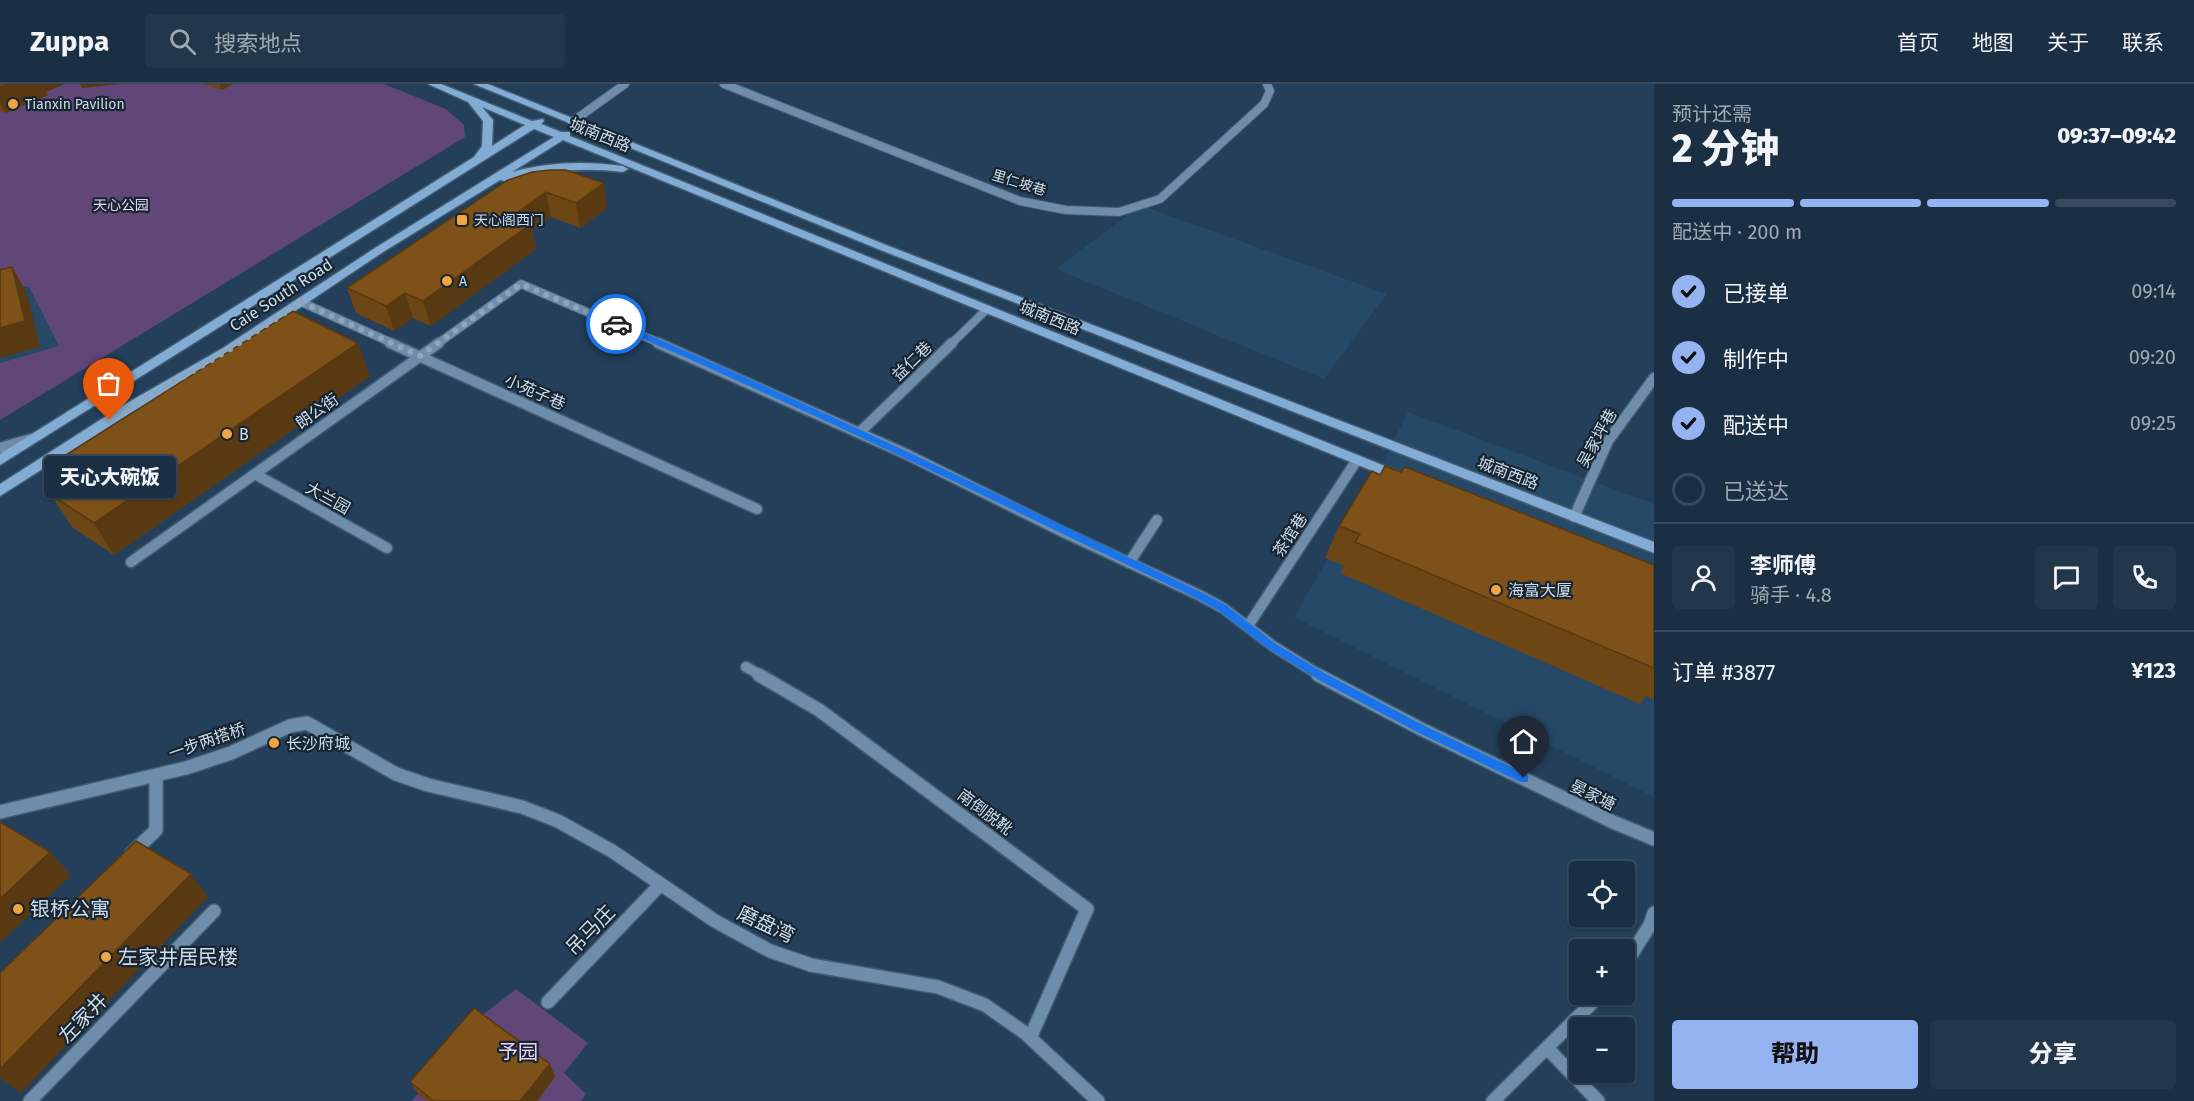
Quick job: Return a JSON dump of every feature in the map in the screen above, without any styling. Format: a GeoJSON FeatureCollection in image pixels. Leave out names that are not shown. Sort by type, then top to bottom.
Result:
{"type":"FeatureCollection","features":[{"type":"Feature","properties":{"kind":"main road","name":"城南西路"},"geometry":{"type":"LineString","coordinates":[[433,84],[1410,482]]}},
{"type":"Feature","properties":{"kind":"main road","name":"城南西路"},"geometry":{"type":"LineString","coordinates":[[479,84],[926,265],[1654,548]]}},
{"type":"Feature","properties":{"kind":"main road"},"geometry":{"type":"LineString","coordinates":[[463,96],[479,108],[488,120],[487,146],[476,160]]}},
{"type":"Feature","properties":{"kind":"main road","name":"Caie South Road"},"geometry":{"type":"LineString","coordinates":[[0,460],[552,113]]}},
{"type":"Feature","properties":{"kind":"main road","name":"Caie South Road"},"geometry":{"type":"LineString","coordinates":[[0,491],[127,409],[227,351],[560,137],[576,123]]}},
{"type":"Feature","properties":{"kind":"main road"},"geometry":{"type":"LineString","coordinates":[[484,184],[544,168],[576,165],[609,166],[647,172]]}},
{"type":"Feature","properties":{"kind":"street"},"geometry":{"type":"LineString","coordinates":[[576,123],[625,84]]}},
{"type":"Feature","properties":{"kind":"street","name":"里仁坡巷"},"geometry":{"type":"LineString","coordinates":[[724,84],[1020,201],[1066,210],[1119,212],[1160,199],[1264,104],[1270,91],[1267,84]]}},
{"type":"Feature","properties":{"kind":"street","name":"朗公街"},"geometry":{"type":"LineString","coordinates":[[131,562],[521,284]]}},
{"type":"Feature","properties":{"kind":"street","name":"晏家塘"},"geometry":{"type":"LineString","coordinates":[[521,284],[720,369],[1199,596],[1248,626],[1273,646],[1342,688],[1613,822],[1654,839]]}},
{"type":"Feature","properties":{"kind":"street","name":"小苑子巷"},"geometry":{"type":"LineString","coordinates":[[301,302],[757,509]]}},
{"type":"Feature","properties":{"kind":"street","name":"益仁巷"},"geometry":{"type":"LineString","coordinates":[[859,433],[986,310]]}},
{"type":"Feature","properties":{"kind":"street","name":"吴家坪巷"},"geometry":{"type":"LineString","coordinates":[[1574,517],[1608,441],[1654,378]]}},
{"type":"Feature","properties":{"kind":"street"},"geometry":{"type":"LineString","coordinates":[[0,448],[36,437]]}},
{"type":"Feature","properties":{"kind":"street","name":"茶馆巷"},"geometry":{"type":"LineString","coordinates":[[1248,626],[1357,460]]}},
{"type":"Feature","properties":{"kind":"street","name":"大兰园"},"geometry":{"type":"LineString","coordinates":[[255,474],[387,548]]}},
{"type":"Feature","properties":{"kind":"street"},"geometry":{"type":"LineString","coordinates":[[1129,563],[1157,520]]}},
{"type":"Feature","properties":{"kind":"street","name":"南倒脱靴"},"geometry":{"type":"LineString","coordinates":[[746,667],[819,710],[1088,909],[1031,1036]]}},
{"type":"Feature","properties":{"kind":"street","name":"一步两搭桥"},"geometry":{"type":"LineString","coordinates":[[0,812],[186,768],[231,753],[276,732],[307,723],[372,763],[411,779]]}},
{"type":"Feature","properties":{"kind":"street"},"geometry":{"type":"LineString","coordinates":[[123,862],[156,830],[156,775]]}},
{"type":"Feature","properties":{"kind":"street","name":"磨盘湾"},"geometry":{"type":"LineString","coordinates":[[411,779],[520,806],[557,820],[600,843],[729,930],[772,952],[833,971],[939,987],[968,997],[999,1012],[1031,1036],[1098,1101]]}},
{"type":"Feature","properties":{"kind":"street","name":"吊马庄"},"geometry":{"type":"LineString","coordinates":[[548,1002],[660,885]]}},
{"type":"Feature","properties":{"kind":"street","name":"左家井"},"geometry":{"type":"LineString","coordinates":[[30,1101],[214,911]]}},
{"type":"Feature","properties":{"kind":"street"},"geometry":{"type":"LineString","coordinates":[[1635,949],[1650,925],[1654,913]]}},
{"type":"Feature","properties":{"kind":"street"},"geometry":{"type":"LineString","coordinates":[[1493,1101],[1590,1005]]}},
{"type":"Feature","properties":{"kind":"street"},"geometry":{"type":"LineString","coordinates":[[1547,1048],[1598,1101]]}},
{"type":"Feature","properties":{"kind":"shaded area"},"geometry":{"type":"Polygon","coordinates":[[[1140,205],[1387,294],[1324,379],[1056,269],[1140,205]]]}},
{"type":"Feature","properties":{"kind":"shaded area"},"geometry":{"type":"Polygon","coordinates":[[[0,283],[29,287],[60,346],[0,363],[0,283]]]}},
{"type":"Feature","properties":{"kind":"shaded area"},"geometry":{"type":"Polygon","coordinates":[[[1408,412],[1654,504],[1654,797],[1294,617],[1373,481],[1408,412]]]}},
{"type":"Feature","properties":{"kind":"green space","name":"天心公园"},"geometry":{"type":"Polygon","coordinates":[[[0,84],[384,84],[446,109],[464,125],[465,137],[0,420],[0,363],[59,346],[29,287],[0,283],[0,84]]]}},
{"type":"Feature","properties":{"kind":"green space","name":"予园"},"geometry":{"type":"Polygon","coordinates":[[[516,989],[588,1043],[564,1073],[586,1094],[581,1101],[412,1101],[480,1017],[516,989]]]}},
{"type":"Feature","properties":{"kind":"building"},"geometry":{"type":"Polygon","coordinates":[[[566,170],[604,183],[576,203],[546,192],[511,217],[531,224],[423,301],[405,293],[386,306],[347,288],[508,180],[532,172],[566,170]]]}},
{"type":"Feature","properties":{"kind":"building"},"geometry":{"type":"Polygon","coordinates":[[[12,267],[25,321],[0,328],[0,270],[12,267]]]}},
{"type":"Feature","properties":{"kind":"building"},"geometry":{"type":"Polygon","coordinates":[[[293,311],[358,343],[94,523],[51,495],[46,486],[47,472],[58,460],[293,311]]]}},
{"type":"Feature","properties":{"kind":"building"},"geometry":{"type":"Polygon","coordinates":[[[1385,466],[1401,472],[1405,467],[1654,565],[1654,668],[1355,542],[1360,534],[1339,526],[1372,471],[1380,475],[1385,466]]]}},
{"type":"Feature","properties":{"kind":"building"},"geometry":{"type":"Polygon","coordinates":[[[0,822],[50,852],[0,899],[0,822]]]}},
{"type":"Feature","properties":{"kind":"building"},"geometry":{"type":"Polygon","coordinates":[[[136,841],[191,874],[0,1069],[0,973],[136,841]]]}},
{"type":"Feature","properties":{"kind":"building"},"geometry":{"type":"Polygon","coordinates":[[[474,1008],[550,1064],[520,1101],[434,1101],[410,1082],[474,1008]]]}},
{"type":"Feature","properties":{"kind":"way so far"},"geometry":{"type":"LineString","coordinates":[[109,420],[227,351],[301,302],[420,356],[521,284],[616,324]]}},
{"type":"Feature","properties":{"kind":"place","name":"Tianxin Pavilion"},"geometry":{"type":"Point","coordinates":[13,104]}},
{"type":"Feature","properties":{"kind":"place","name":"天心阁西门"},"geometry":{"type":"Point","coordinates":[462,220]}},
{"type":"Feature","properties":{"kind":"place","name":"A"},"geometry":{"type":"Point","coordinates":[447,281]}},
{"type":"Feature","properties":{"kind":"place","name":"天心大碗饭"},"geometry":{"type":"Point","coordinates":[109,420]}},
{"type":"Feature","properties":{"kind":"place","name":"B"},"geometry":{"type":"Point","coordinates":[227,434]}},
{"type":"Feature","properties":{"kind":"place","name":"海富大厦"},"geometry":{"type":"Point","coordinates":[1496,590]}},
{"type":"Feature","properties":{"kind":"place","name":"长沙府城"},"geometry":{"type":"Point","coordinates":[274,743]}},
{"type":"Feature","properties":{"kind":"place","name":"银桥公寓"},"geometry":{"type":"Point","coordinates":[18,909]}},
{"type":"Feature","properties":{"kind":"place","name":"左家井居民楼"},"geometry":{"type":"Point","coordinates":[106,957]}},
{"type":"Feature","properties":{"kind":"route"},"geometry":{"type":"LineString","coordinates":[[616,324],[890,447],[1199,596],[1223,608],[1273,646],[1322,677],[1421,729],[1524,778]]}}]}
